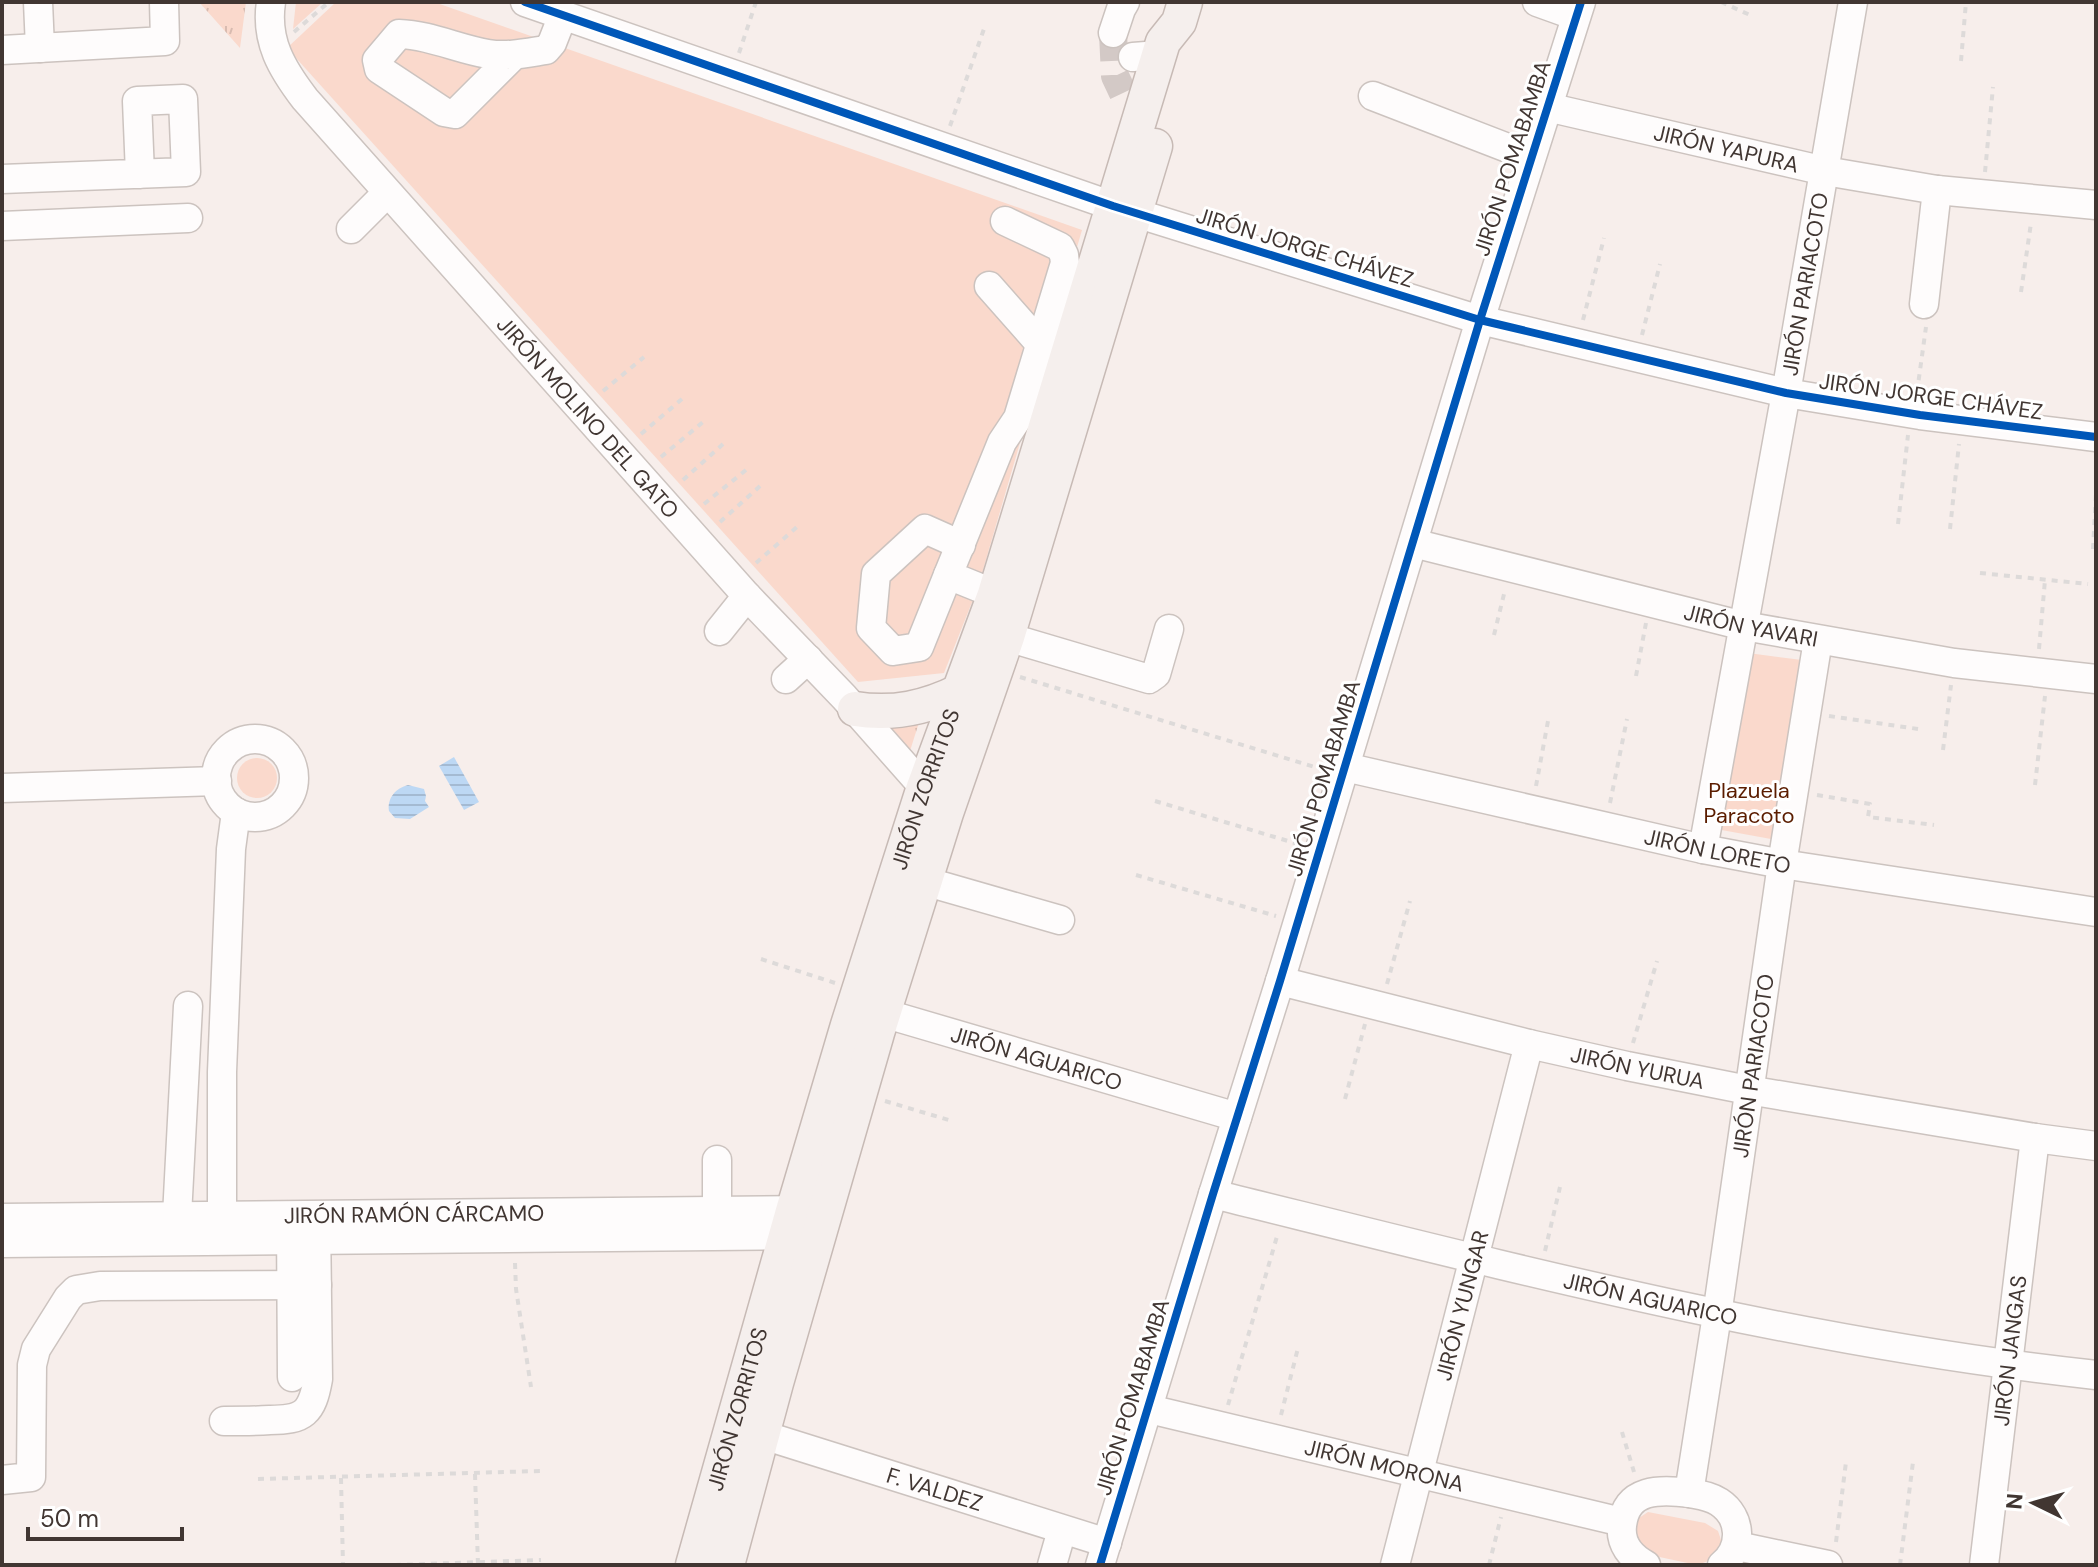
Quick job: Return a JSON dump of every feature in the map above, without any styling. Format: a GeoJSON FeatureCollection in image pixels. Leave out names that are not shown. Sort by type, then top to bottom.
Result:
{"type":"FeatureCollection","features":[{"type":"Feature","properties":{"kind":"main road","name":"JIRÓN ZORRITOS"},"geometry":{"type":"LineString","coordinates":[[693,1565],[789,1224],[871,1002],[924,881],[1007,637],[1125,210],[1132,101],[1146,56],[1163,42],[1175,9]]}},
{"type":"Feature","properties":{"kind":"main road","name":"JIRÓN ZORRITOS"},"geometry":{"type":"LineString","coordinates":[[727,1565],[860,1093],[871,1002],[924,787],[995,594],[1125,210],[1184,47],[1175,9]]}},
{"type":"Feature","properties":{"kind":"main road"},"geometry":{"type":"LineString","coordinates":[[855,709],[880,712],[905,710],[930,705],[960,691]]}},
{"type":"Feature","properties":{"kind":"street"},"geometry":{"type":"LineString","coordinates":[[38,2],[40,48]]}},
{"type":"Feature","properties":{"kind":"street"},"geometry":{"type":"LineString","coordinates":[[2,50],[165,41],[164,2]]}},
{"type":"Feature","properties":{"kind":"street","name":"JIRÓN MOLINO DEL GATO"},"geometry":{"type":"LineString","coordinates":[[271,2],[269,27],[272,45],[280,63],[305,99],[747,596],[855,709],[946,813]]}},
{"type":"Feature","properties":{"kind":"street","name":"JIRÓN JORGE CHÁVEZ"},"geometry":{"type":"LineString","coordinates":[[525,2],[1125,210],[1480,320],[1786,393],[1912,414],[2096,437]]}},
{"type":"Feature","properties":{"kind":"street"},"geometry":{"type":"LineString","coordinates":[[1113,33],[1125,2]]}},
{"type":"Feature","properties":{"kind":"street"},"geometry":{"type":"LineString","coordinates":[[1537,2],[1579,9]]}},
{"type":"Feature","properties":{"kind":"street","name":"JIRÓN PARIACOTO"},"geometry":{"type":"LineString","coordinates":[[1703,849],[1853,2]]}},
{"type":"Feature","properties":{"kind":"street","name":"JIRÓN POMABAMBA"},"geometry":{"type":"LineString","coordinates":[[1103,1554],[1480,320],[1579,9]]}},
{"type":"Feature","properties":{"kind":"street"},"geometry":{"type":"LineString","coordinates":[[513,56],[546,50],[563,15]]}},
{"type":"Feature","properties":{"kind":"street"},"geometry":{"type":"LineString","coordinates":[[1373,96],[1531,157]]}},
{"type":"Feature","properties":{"kind":"street","name":"JIRÓN YAPURA"},"geometry":{"type":"LineString","coordinates":[[1547,107],[1825,171],[1937,190],[2096,205]]}},
{"type":"Feature","properties":{"kind":"street"},"geometry":{"type":"LineString","coordinates":[[2,179],[140,174]]}},
{"type":"Feature","properties":{"kind":"street"},"geometry":{"type":"LineString","coordinates":[[1925,316],[1937,190]]}},
{"type":"Feature","properties":{"kind":"street"},"geometry":{"type":"LineString","coordinates":[[351,229],[387,193]]}},
{"type":"Feature","properties":{"kind":"street"},"geometry":{"type":"LineString","coordinates":[[2,226],[188,218]]}},
{"type":"Feature","properties":{"kind":"street"},"geometry":{"type":"LineString","coordinates":[[961,545],[925,529],[876,574],[871,628],[893,651],[919,647],[961,545],[1002,442],[1018,418],[1065,263],[1060,247],[1005,221]]}},
{"type":"Feature","properties":{"kind":"street"},"geometry":{"type":"LineString","coordinates":[[989,286],[1041,345]]}},
{"type":"Feature","properties":{"kind":"street","name":"JIRÓN YAVARI"},"geometry":{"type":"LineString","coordinates":[[1413,543],[1744,626],[1954,663],[2096,679]]}},
{"type":"Feature","properties":{"kind":"street"},"geometry":{"type":"LineString","coordinates":[[948,575],[995,594]]}},
{"type":"Feature","properties":{"kind":"street"},"geometry":{"type":"LineString","coordinates":[[719,631],[747,596]]}},
{"type":"Feature","properties":{"kind":"street"},"geometry":{"type":"LineString","coordinates":[[1007,637],[1149,679],[1156,674],[1169,629]]}},
{"type":"Feature","properties":{"kind":"street","name":"JIRÓN PARIACOTO"},"geometry":{"type":"LineString","coordinates":[[1689,1493],[1818,640]]}},
{"type":"Feature","properties":{"kind":"street"},"geometry":{"type":"LineString","coordinates":[[786,679],[808,659]]}},
{"type":"Feature","properties":{"kind":"street"},"geometry":{"type":"LineString","coordinates":[[256,738],[280,747],[289,757],[294,782],[284,805],[261,817],[236,812],[219,793],[218,767],[223,756],[243,740],[256,738]]}},
{"type":"Feature","properties":{"kind":"street","name":"JIRÓN LORETO"},"geometry":{"type":"LineString","coordinates":[[1344,771],[1782,864],[2096,912]]}},
{"type":"Feature","properties":{"kind":"street"},"geometry":{"type":"LineString","coordinates":[[2,788],[217,781]]}},
{"type":"Feature","properties":{"kind":"street"},"geometry":{"type":"LineString","coordinates":[[222,1216],[222,1072],[231,849],[236,812]]}},
{"type":"Feature","properties":{"kind":"street"},"geometry":{"type":"LineString","coordinates":[[924,881],[1060,920]]}},
{"type":"Feature","properties":{"kind":"street","name":"JIRÓN YURUA"},"geometry":{"type":"LineString","coordinates":[[1280,981],[1627,1066],[1748,1090],[2096,1146]]}},
{"type":"Feature","properties":{"kind":"street","name":"JIRÓN AGUARICO"},"geometry":{"type":"LineString","coordinates":[[871,1002],[1237,1117]]}},
{"type":"Feature","properties":{"kind":"street"},"geometry":{"type":"LineString","coordinates":[[177,1216],[188,1006]]}},
{"type":"Feature","properties":{"kind":"street","name":"JIRÓN YUNGAR"},"geometry":{"type":"LineString","coordinates":[[1395,1565],[1529,1044]]}},
{"type":"Feature","properties":{"kind":"street","name":"JIRÓN JANGAS"},"geometry":{"type":"LineString","coordinates":[[1984,1565],[2035,1138]]}},
{"type":"Feature","properties":{"kind":"street"},"geometry":{"type":"LineString","coordinates":[[717,1160],[717,1211]]}},
{"type":"Feature","properties":{"kind":"street","name":"JIRÓN AGUARICO"},"geometry":{"type":"LineString","coordinates":[[1213,1194],[1717,1315],[1931,1354],[2096,1375]]}},
{"type":"Feature","properties":{"kind":"street","name":"JIRÓN RAMÓN CÁRCAMO"},"geometry":{"type":"LineString","coordinates":[[2,1218],[222,1216],[304,1227],[514,1238],[574,1225],[717,1211],[789,1224]]}},
{"type":"Feature","properties":{"kind":"street","name":"JIRÓN RAMÓN CÁRCAMO"},"geometry":{"type":"LineString","coordinates":[[2,1243],[304,1227],[823,1222]]}},
{"type":"Feature","properties":{"kind":"street"},"geometry":{"type":"LineString","coordinates":[[292,1377],[304,1285],[304,1227]]}},
{"type":"Feature","properties":{"kind":"street"},"geometry":{"type":"LineString","coordinates":[[224,1421],[291,1420],[310,1406],[318,1379],[304,1285]]}},
{"type":"Feature","properties":{"kind":"street"},"geometry":{"type":"LineString","coordinates":[[2,1480],[31,1477],[32,1365],[36,1349],[76,1290],[100,1286],[304,1285]]}},
{"type":"Feature","properties":{"kind":"street","name":"JIRÓN MORONA"},"geometry":{"type":"LineString","coordinates":[[1149,1409],[1622,1522]]}},
{"type":"Feature","properties":{"kind":"street","name":"F. VALDEZ"},"geometry":{"type":"LineString","coordinates":[[763,1435],[1062,1530],[1103,1554]]}},
{"type":"Feature","properties":{"kind":"street"},"geometry":{"type":"LineString","coordinates":[[1646,1565],[1635,1559],[1626,1547],[1621,1534],[1622,1522],[1628,1507],[1640,1495],[1663,1491],[1689,1493],[1717,1501],[1727,1509],[1738,1533],[1730,1556],[1831,1558]]}},
{"type":"Feature","properties":{"kind":"street"},"geometry":{"type":"LineString","coordinates":[[1052,1565],[1062,1530]]}},
{"type":"Feature","properties":{"kind":"path"},"geometry":{"type":"LineString","coordinates":[[294,33],[329,2]]}},
{"type":"Feature","properties":{"kind":"path"},"geometry":{"type":"LineString","coordinates":[[733,74],[756,2]]}},
{"type":"Feature","properties":{"kind":"path"},"geometry":{"type":"LineString","coordinates":[[1721,2],[1750,15]]}},
{"type":"Feature","properties":{"kind":"path"},"geometry":{"type":"LineString","coordinates":[[1961,61],[1966,2]]}},
{"type":"Feature","properties":{"kind":"path"},"geometry":{"type":"LineString","coordinates":[[942,147],[985,26]]}},
{"type":"Feature","properties":{"kind":"path"},"geometry":{"type":"LineString","coordinates":[[1983,194],[1993,87]]}},
{"type":"Feature","properties":{"kind":"path"},"geometry":{"type":"LineString","coordinates":[[2021,292],[2034,199]]}},
{"type":"Feature","properties":{"kind":"path"},"geometry":{"type":"LineString","coordinates":[[1577,343],[1604,238]]}},
{"type":"Feature","properties":{"kind":"path"},"geometry":{"type":"LineString","coordinates":[[1637,357],[1660,264]]}},
{"type":"Feature","properties":{"kind":"path"},"geometry":{"type":"LineString","coordinates":[[1898,524],[1925,316]]}},
{"type":"Feature","properties":{"kind":"path"},"geometry":{"type":"LineString","coordinates":[[603,391],[644,357]]}},
{"type":"Feature","properties":{"kind":"path"},"geometry":{"type":"LineString","coordinates":[[641,434],[682,399]]}},
{"type":"Feature","properties":{"kind":"path"},"geometry":{"type":"LineString","coordinates":[[1950,529],[1961,420]]}},
{"type":"Feature","properties":{"kind":"path"},"geometry":{"type":"LineString","coordinates":[[661,457],[703,422]]}},
{"type":"Feature","properties":{"kind":"path"},"geometry":{"type":"LineString","coordinates":[[683,480],[723,444]]}},
{"type":"Feature","properties":{"kind":"path"},"geometry":{"type":"LineString","coordinates":[[704,504],[746,470]]}},
{"type":"Feature","properties":{"kind":"path"},"geometry":{"type":"LineString","coordinates":[[720,522],[760,486]]}},
{"type":"Feature","properties":{"kind":"path"},"geometry":{"type":"LineString","coordinates":[[2093,549],[2096,494]]}},
{"type":"Feature","properties":{"kind":"path"},"geometry":{"type":"LineString","coordinates":[[756,563],[797,527]]}},
{"type":"Feature","properties":{"kind":"path"},"geometry":{"type":"LineString","coordinates":[[1494,635],[1511,568]]}},
{"type":"Feature","properties":{"kind":"path"},"geometry":{"type":"LineString","coordinates":[[1980,573],[2088,584]]}},
{"type":"Feature","properties":{"kind":"path"},"geometry":{"type":"LineString","coordinates":[[2035,785],[2045,580]]}},
{"type":"Feature","properties":{"kind":"path"},"geometry":{"type":"LineString","coordinates":[[1636,676],[1649,603]]}},
{"type":"Feature","properties":{"kind":"path"},"geometry":{"type":"LineString","coordinates":[[1943,750],[1954,663]]}},
{"type":"Feature","properties":{"kind":"path"},"geometry":{"type":"LineString","coordinates":[[996,669],[1344,771]]}},
{"type":"Feature","properties":{"kind":"path"},"geometry":{"type":"LineString","coordinates":[[1806,712],[1918,729]]}},
{"type":"Feature","properties":{"kind":"path"},"geometry":{"type":"LineString","coordinates":[[1605,827],[1627,719]]}},
{"type":"Feature","properties":{"kind":"path"},"geometry":{"type":"LineString","coordinates":[[1531,809],[1548,721]]}},
{"type":"Feature","properties":{"kind":"path"},"geometry":{"type":"LineString","coordinates":[[1793,791],[1870,804],[1868,817],[1934,825]]}},
{"type":"Feature","properties":{"kind":"path"},"geometry":{"type":"LineString","coordinates":[[1155,801],[1320,850]]}},
{"type":"Feature","properties":{"kind":"path"},"geometry":{"type":"LineString","coordinates":[[1136,875],[1298,922]]}},
{"type":"Feature","properties":{"kind":"path"},"geometry":{"type":"LineString","coordinates":[[1345,1099],[1410,901]]}},
{"type":"Feature","properties":{"kind":"path"},"geometry":{"type":"LineString","coordinates":[[761,959],[871,1002]]}},
{"type":"Feature","properties":{"kind":"path"},"geometry":{"type":"LineString","coordinates":[[1627,1066],[1657,961]]}},
{"type":"Feature","properties":{"kind":"path"},"geometry":{"type":"LineString","coordinates":[[860,1093],[952,1121]]}},
{"type":"Feature","properties":{"kind":"path"},"geometry":{"type":"LineString","coordinates":[[1540,1274],[1560,1187]]}},
{"type":"Feature","properties":{"kind":"path"},"geometry":{"type":"LineString","coordinates":[[1221,1426],[1284,1212]]}},
{"type":"Feature","properties":{"kind":"path"},"geometry":{"type":"LineString","coordinates":[[514,1238],[516,1289],[531,1387]]}},
{"type":"Feature","properties":{"kind":"path"},"geometry":{"type":"LineString","coordinates":[[1275,1439],[1298,1348]]}},
{"type":"Feature","properties":{"kind":"path"},"geometry":{"type":"LineString","coordinates":[[1622,1432],[1640,1495]]}},
{"type":"Feature","properties":{"kind":"path"},"geometry":{"type":"LineString","coordinates":[[1831,1558],[1846,1462]]}},
{"type":"Feature","properties":{"kind":"path"},"geometry":{"type":"LineString","coordinates":[[1900,1565],[1913,1462]]}},
{"type":"Feature","properties":{"kind":"path"},"geometry":{"type":"LineString","coordinates":[[258,1479],[540,1471]]}},
{"type":"Feature","properties":{"kind":"path"},"geometry":{"type":"LineString","coordinates":[[475,1474],[478,1563]]}},
{"type":"Feature","properties":{"kind":"path"},"geometry":{"type":"LineString","coordinates":[[341,1478],[343,1565]]}},
{"type":"Feature","properties":{"kind":"path"},"geometry":{"type":"LineString","coordinates":[[1489,1565],[1507,1495]]}},
{"type":"Feature","properties":{"kind":"path"},"geometry":{"type":"LineString","coordinates":[[395,1565],[541,1560]]}},
{"type":"Feature","properties":{"kind":"green space"},"geometry":{"type":"Polygon","coordinates":[[[199,2],[246,2],[240,48],[199,2]]]}},
{"type":"Feature","properties":{"kind":"green space"},"geometry":{"type":"Polygon","coordinates":[[[296,2],[323,2],[293,29],[296,2]]]}},
{"type":"Feature","properties":{"kind":"green space"},"geometry":{"type":"Polygon","coordinates":[[[336,2],[434,2],[1082,230],[978,587],[944,673],[858,682],[287,48],[336,2]]]}},
{"type":"Feature","properties":{"kind":"green space","name":"Plazuela Paracoto"},"geometry":{"type":"Polygon","coordinates":[[[1748,653],[1802,660],[1771,839],[1716,829],[1748,653]]]}},
{"type":"Feature","properties":{"kind":"green space"},"geometry":{"type":"Polygon","coordinates":[[[922,713],[909,754],[884,723],[922,713]]]}},
{"type":"Feature","properties":{"kind":"green space"},"geometry":{"type":"Polygon","coordinates":[[[257,758],[271,764],[277,778],[271,792],[257,798],[243,792],[237,778],[243,764],[257,758]]]}},
{"type":"Feature","properties":{"kind":"green space"},"geometry":{"type":"Polygon","coordinates":[[[1648,1512],[1705,1523],[1718,1531],[1720,1551],[1714,1559],[1697,1565],[1650,1555],[1642,1550],[1633,1526],[1648,1512]]]}},
{"type":"Feature","properties":{"kind":"water"},"geometry":{"type":"Polygon","coordinates":[[[454,757],[479,802],[464,810],[439,766],[454,757]]]}},
{"type":"Feature","properties":{"kind":"water"},"geometry":{"type":"Polygon","coordinates":[[[408,785],[424,789],[429,807],[410,819],[395,818],[389,811],[391,798],[396,791],[408,785]]]}},
{"type":"Feature","properties":{"kind":"tunnel"},"geometry":{"type":"LineString","coordinates":[[1113,33],[1115,76],[1123,93]]}},
{"type":"Feature","properties":{"kind":"cycle path"},"geometry":{"type":"LineString","coordinates":[[525,2],[1113,206],[1480,320],[1786,393],[1920,415],[2096,437]]}},
{"type":"Feature","properties":{"kind":"cycle path"},"geometry":{"type":"LineString","coordinates":[[1100,1565],[1480,320],[1581,2]]}}]}
